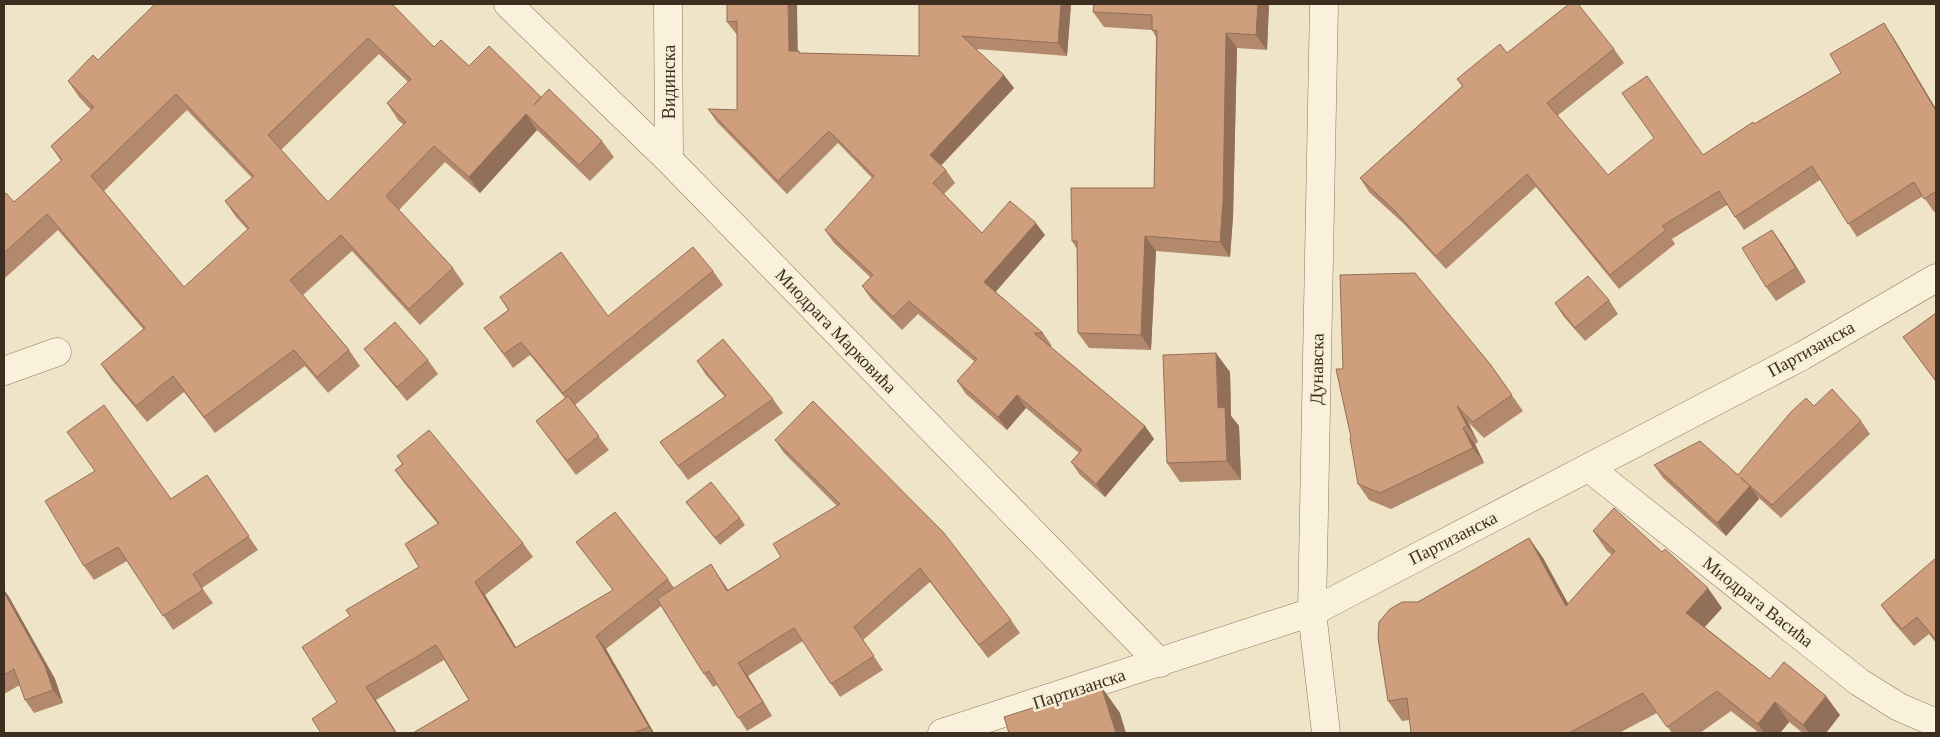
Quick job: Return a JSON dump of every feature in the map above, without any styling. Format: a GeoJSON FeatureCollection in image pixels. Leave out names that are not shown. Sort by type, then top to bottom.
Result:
{"type":"FeatureCollection","features":[{"type":"Feature","properties":{"kind":"street","name":"Миодрага Марковића"},"geometry":{"type":"LineString","coordinates":[[508,4],[669,160],[1160,663]]}},
{"type":"Feature","properties":{"kind":"street","name":"Видинска"},"geometry":{"type":"LineString","coordinates":[[668,4],[669,160]]}},
{"type":"Feature","properties":{"kind":"street","name":"Дунавска"},"geometry":{"type":"LineString","coordinates":[[1324,4],[1312,612],[1326,733]]}},
{"type":"Feature","properties":{"kind":"street","name":"Партизанска"},"geometry":{"type":"LineString","coordinates":[[942,733],[1312,612],[1802,356],[1936,278]]}},
{"type":"Feature","properties":{"kind":"street"},"geometry":{"type":"LineString","coordinates":[[4,371],[58,352]]}},
{"type":"Feature","properties":{"kind":"street","name":"Миодрага Васића"},"geometry":{"type":"LineString","coordinates":[[1589,468],[1859,682],[1899,707],[1936,723]]}},
{"type":"Feature","properties":{"kind":"building"},"geometry":{"type":"Polygon","coordinates":[[[155,4],[392,4],[434,47],[441,40],[469,66],[489,46],[541,97],[534,105],[549,89],[602,141],[579,165],[526,114],[469,177],[434,146],[386,196],[453,268],[409,309],[341,235],[290,280],[349,350],[317,377],[294,350],[204,417],[173,376],[136,406],[101,364],[145,328],[47,214],[4,253],[4,195],[6,193],[14,202],[62,160],[51,146],[94,107],[68,81],[93,55],[98,60],[155,4]],[[368,38],[268,135],[328,202],[406,122],[387,103],[411,79],[368,38]],[[176,94],[91,176],[184,287],[249,228],[225,201],[254,176],[176,94]]]}},
{"type":"Feature","properties":{"kind":"building"},"geometry":{"type":"Polygon","coordinates":[[[727,4],[788,4],[789,51],[799,51],[799,53],[919,56],[919,4],[1061,4],[1058,43],[962,36],[1004,75],[930,155],[946,170],[933,183],[982,233],[1010,201],[1036,223],[984,282],[1043,333],[1034,333],[1145,426],[1096,484],[1071,462],[1082,450],[1017,395],[998,417],[957,381],[977,359],[909,301],[893,317],[862,286],[873,275],[825,230],[874,176],[829,131],[778,181],[708,109],[737,110],[737,21],[727,22],[727,4]]]}},
{"type":"Feature","properties":{"kind":"building"},"geometry":{"type":"Polygon","coordinates":[[[1094,4],[1258,4],[1256,35],[1226,33],[1223,202],[1220,242],[1145,236],[1141,335],[1078,333],[1077,241],[1072,241],[1071,188],[1154,188],[1157,31],[1152,30],[1152,15],[1093,12],[1094,4]]]}},
{"type":"Feature","properties":{"kind":"building"},"geometry":{"type":"Polygon","coordinates":[[[1569,4],[1578,4],[1614,49],[1547,103],[1608,175],[1654,138],[1622,93],[1647,76],[1703,155],[1753,122],[1754,124],[1841,73],[1830,54],[1884,23],[1936,111],[1936,191],[1924,199],[1914,182],[1848,224],[1812,166],[1735,217],[1719,191],[1662,226],[1666,230],[1610,275],[1527,174],[1436,256],[1395,211],[1360,178],[1463,86],[1457,79],[1500,44],[1507,53],[1569,4]]]}},
{"type":"Feature","properties":{"kind":"building"},"geometry":{"type":"Polygon","coordinates":[[[1772,230],[1796,268],[1766,287],[1742,248],[1772,230]]]}},
{"type":"Feature","properties":{"kind":"building"},"geometry":{"type":"Polygon","coordinates":[[[693,247],[713,271],[563,393],[521,342],[504,354],[484,328],[509,310],[500,297],[561,252],[608,316],[693,247]]]}},
{"type":"Feature","properties":{"kind":"building"},"geometry":{"type":"Polygon","coordinates":[[[1415,273],[1490,364],[1512,395],[1473,422],[1457,406],[1467,426],[1463,428],[1473,448],[1380,493],[1358,484],[1351,437],[1336,369],[1343,369],[1340,275],[1415,273]]]}},
{"type":"Feature","properties":{"kind":"building"},"geometry":{"type":"Polygon","coordinates":[[[1588,276],[1609,300],[1575,328],[1555,303],[1588,276]]]}},
{"type":"Feature","properties":{"kind":"building"},"geometry":{"type":"Polygon","coordinates":[[[1936,313],[1936,381],[1903,337],[1936,313]]]}},
{"type":"Feature","properties":{"kind":"building"},"geometry":{"type":"Polygon","coordinates":[[[395,322],[428,360],[397,387],[364,349],[395,322]]]}},
{"type":"Feature","properties":{"kind":"building"},"geometry":{"type":"Polygon","coordinates":[[[723,339],[773,399],[678,466],[660,442],[726,396],[697,361],[723,339]]]}},
{"type":"Feature","properties":{"kind":"building"},"geometry":{"type":"Polygon","coordinates":[[[1216,353],[1218,408],[1225,407],[1227,461],[1167,463],[1163,355],[1216,353]]]}},
{"type":"Feature","properties":{"kind":"building"},"geometry":{"type":"Polygon","coordinates":[[[1832,389],[1861,421],[1772,505],[1740,477],[1750,486],[1717,523],[1654,465],[1700,441],[1738,475],[1791,412],[1806,398],[1814,406],[1832,389]]]}},
{"type":"Feature","properties":{"kind":"building"},"geometry":{"type":"Polygon","coordinates":[[[568,396],[599,436],[567,461],[536,421],[568,396]]]}},
{"type":"Feature","properties":{"kind":"building"},"geometry":{"type":"Polygon","coordinates":[[[813,401],[944,533],[1011,620],[979,645],[920,568],[854,627],[874,656],[831,684],[794,628],[738,663],[763,702],[738,718],[709,671],[704,674],[657,599],[711,564],[727,591],[781,557],[773,544],[840,504],[775,440],[813,401]]]}},
{"type":"Feature","properties":{"kind":"building"},"geometry":{"type":"Polygon","coordinates":[[[104,405],[171,499],[207,475],[249,536],[193,574],[203,590],[163,616],[118,547],[84,566],[45,501],[95,471],[67,432],[104,405]]]}},
{"type":"Feature","properties":{"kind":"building"},"geometry":{"type":"Polygon","coordinates":[[[429,430],[523,543],[475,582],[515,648],[613,590],[576,542],[615,512],[668,579],[596,636],[649,727],[633,733],[413,733],[469,700],[436,645],[366,687],[396,733],[321,733],[312,719],[337,702],[302,647],[350,616],[346,610],[419,567],[405,544],[439,523],[395,470],[403,464],[397,456],[429,430]]]}},
{"type":"Feature","properties":{"kind":"building"},"geometry":{"type":"Polygon","coordinates":[[[711,482],[740,518],[715,538],[686,502],[711,482]]]}},
{"type":"Feature","properties":{"kind":"building"},"geometry":{"type":"Polygon","coordinates":[[[1614,508],[1662,552],[1665,549],[1708,588],[1686,613],[1770,679],[1784,662],[1826,696],[1803,725],[1775,702],[1758,724],[1717,691],[1667,727],[1643,693],[1569,733],[1411,733],[1407,698],[1388,701],[1378,638],[1379,622],[1390,609],[1402,602],[1418,602],[1529,538],[1566,606],[1615,551],[1593,531],[1614,508]]]}},
{"type":"Feature","properties":{"kind":"building"},"geometry":{"type":"Polygon","coordinates":[[[1936,558],[1936,640],[1917,617],[1902,629],[1881,605],[1936,558]]]}},
{"type":"Feature","properties":{"kind":"building"},"geometry":{"type":"Polygon","coordinates":[[[4,592],[45,666],[53,690],[25,700],[14,669],[4,675],[4,592]]]}},
{"type":"Feature","properties":{"kind":"building"},"geometry":{"type":"Polygon","coordinates":[[[1101,686],[1116,733],[1009,733],[1004,717],[1101,686]]]}}]}
